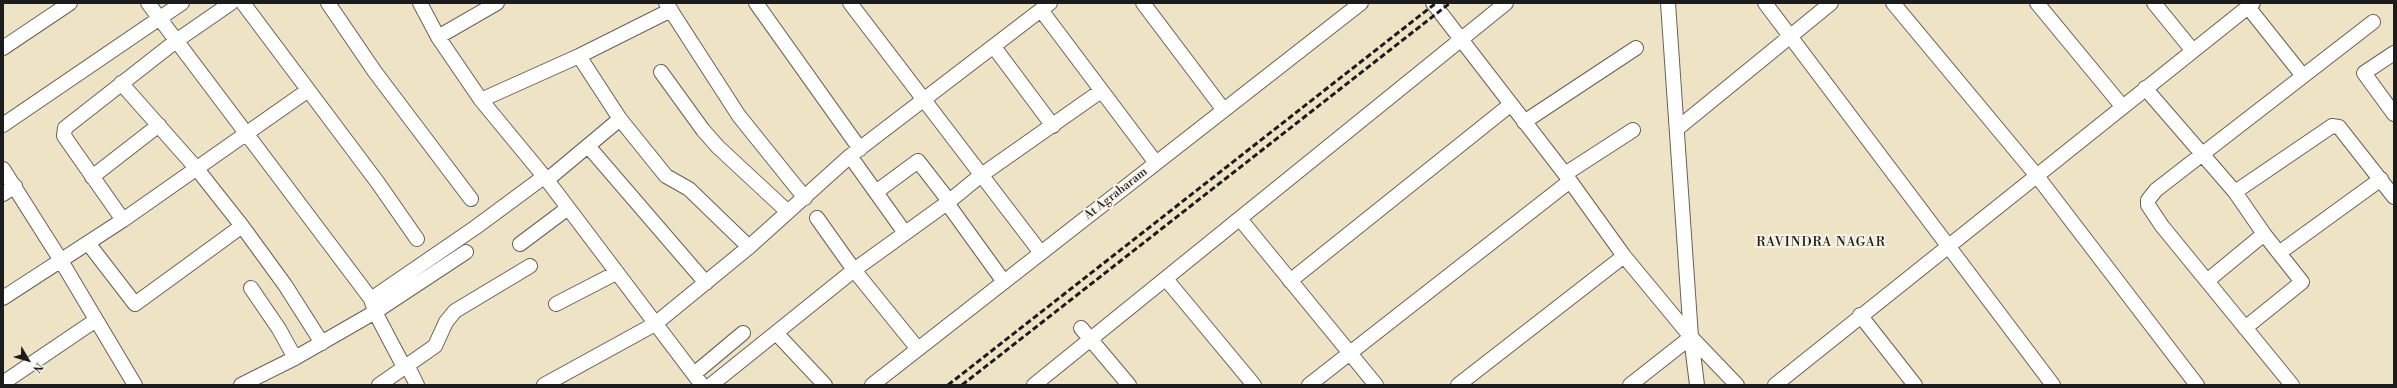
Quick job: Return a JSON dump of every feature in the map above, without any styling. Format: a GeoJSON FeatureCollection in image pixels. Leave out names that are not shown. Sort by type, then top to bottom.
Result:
{"type":"FeatureCollection","features":[{"type":"Feature","properties":{"kind":"street"},"geometry":{"type":"LineString","coordinates":[[3,48],[70,3]]}},
{"type":"Feature","properties":{"kind":"street"},"geometry":{"type":"LineString","coordinates":[[148,3],[371,299],[375,312],[416,385]]}},
{"type":"Feature","properties":{"kind":"street"},"geometry":{"type":"LineString","coordinates":[[3,125],[182,3]]}},
{"type":"Feature","properties":{"kind":"street"},"geometry":{"type":"LineString","coordinates":[[123,220],[92,177],[63,132],[69,124],[121,83],[176,41],[231,3]]}},
{"type":"Feature","properties":{"kind":"street"},"geometry":{"type":"LineString","coordinates":[[242,3],[378,183],[417,239]]}},
{"type":"Feature","properties":{"kind":"street"},"geometry":{"type":"LineString","coordinates":[[328,3],[375,72],[471,199]]}},
{"type":"Feature","properties":{"kind":"street"},"geometry":{"type":"LineString","coordinates":[[420,3],[438,37],[482,100],[546,178],[616,273],[702,385]]}},
{"type":"Feature","properties":{"kind":"street"},"geometry":{"type":"LineString","coordinates":[[438,37],[497,3]]}},
{"type":"Feature","properties":{"kind":"street"},"geometry":{"type":"LineString","coordinates":[[756,3],[855,153],[876,192],[905,233]]}},
{"type":"Feature","properties":{"kind":"street"},"geometry":{"type":"LineString","coordinates":[[850,3],[980,176],[1041,253]]}},
{"type":"Feature","properties":{"kind":"street"},"geometry":{"type":"LineString","coordinates":[[1143,3],[1223,109]]}},
{"type":"Feature","properties":{"kind":"street","name":"At Agraharam"},"geometry":{"type":"LineString","coordinates":[[872,385],[1223,109],[1361,3]]}},
{"type":"Feature","properties":{"kind":"street"},"geometry":{"type":"LineString","coordinates":[[1433,3],[1459,40],[1567,177],[1624,256],[1691,337],[1736,385]]}},
{"type":"Feature","properties":{"kind":"street"},"geometry":{"type":"LineString","coordinates":[[1034,385],[1240,220],[1506,3]]}},
{"type":"Feature","properties":{"kind":"street"},"geometry":{"type":"LineString","coordinates":[[1668,3],[1678,128],[1691,337],[1697,385]]}},
{"type":"Feature","properties":{"kind":"street"},"geometry":{"type":"LineString","coordinates":[[1765,3],[1790,34],[2053,385]]}},
{"type":"Feature","properties":{"kind":"street"},"geometry":{"type":"LineString","coordinates":[[1678,128],[1790,34],[1831,3]]}},
{"type":"Feature","properties":{"kind":"street"},"geometry":{"type":"LineString","coordinates":[[1893,3],[2037,176],[2198,385]]}},
{"type":"Feature","properties":{"kind":"street"},"geometry":{"type":"LineString","coordinates":[[2037,3],[2122,106]]}},
{"type":"Feature","properties":{"kind":"street"},"geometry":{"type":"LineString","coordinates":[[2154,3],[2193,51]]}},
{"type":"Feature","properties":{"kind":"street"},"geometry":{"type":"LineString","coordinates":[[1775,385],[1860,315],[2037,176],[2122,106],[2250,5],[2303,76]]}},
{"type":"Feature","properties":{"kind":"street"},"geometry":{"type":"LineString","coordinates":[[482,100],[579,56],[668,7],[739,116],[806,198]]}},
{"type":"Feature","properties":{"kind":"street"},"geometry":{"type":"LineString","coordinates":[[544,385],[655,324],[749,247],[855,153],[1045,7],[1101,91],[1156,163]]}},
{"type":"Feature","properties":{"kind":"street"},"geometry":{"type":"LineString","coordinates":[[2292,385],[2207,281],[2148,205],[2148,200],[2156,190],[2372,22]]}},
{"type":"Feature","properties":{"kind":"street"},"geometry":{"type":"LineString","coordinates":[[994,47],[1053,126]]}},
{"type":"Feature","properties":{"kind":"street"},"geometry":{"type":"LineString","coordinates":[[1524,122],[1636,48]]}},
{"type":"Feature","properties":{"kind":"street"},"geometry":{"type":"LineString","coordinates":[[2394,53],[2364,73],[2394,114]]}},
{"type":"Feature","properties":{"kind":"street"},"geometry":{"type":"LineString","coordinates":[[579,56],[620,119],[666,176],[689,189],[749,247]]}},
{"type":"Feature","properties":{"kind":"street"},"geometry":{"type":"LineString","coordinates":[[661,72],[703,130],[718,147],[788,212]]}},
{"type":"Feature","properties":{"kind":"street"},"geometry":{"type":"LineString","coordinates":[[121,83],[160,125],[242,226],[285,285],[322,343]]}},
{"type":"Feature","properties":{"kind":"street"},"geometry":{"type":"LineString","coordinates":[[2145,88],[2234,192],[2264,234],[2302,282],[2245,328]]}},
{"type":"Feature","properties":{"kind":"street"},"geometry":{"type":"LineString","coordinates":[[3,298],[60,259],[123,220],[307,91]]}},
{"type":"Feature","properties":{"kind":"street"},"geometry":{"type":"LineString","coordinates":[[711,385],[777,334],[854,270],[948,202],[980,176],[1101,91]]}},
{"type":"Feature","properties":{"kind":"street"},"geometry":{"type":"LineString","coordinates":[[1290,281],[1510,105]]}},
{"type":"Feature","properties":{"kind":"street"},"geometry":{"type":"LineString","coordinates":[[371,299],[546,178],[620,119]]}},
{"type":"Feature","properties":{"kind":"street"},"geometry":{"type":"LineString","coordinates":[[92,177],[160,125]]}},
{"type":"Feature","properties":{"kind":"street"},"geometry":{"type":"LineString","coordinates":[[2234,192],[2332,126],[2340,128],[2394,196]]}},
{"type":"Feature","properties":{"kind":"street"},"geometry":{"type":"LineString","coordinates":[[1310,385],[1352,354],[1567,177],[1633,130]]}},
{"type":"Feature","properties":{"kind":"street"},"geometry":{"type":"LineString","coordinates":[[588,146],[706,283]]}},
{"type":"Feature","properties":{"kind":"street"},"geometry":{"type":"LineString","coordinates":[[876,192],[918,161],[1004,282]]}},
{"type":"Feature","properties":{"kind":"street"},"geometry":{"type":"LineString","coordinates":[[3,169],[60,259],[135,385]]}},
{"type":"Feature","properties":{"kind":"street"},"geometry":{"type":"LineString","coordinates":[[2279,252],[2381,179]]}},
{"type":"Feature","properties":{"kind":"street"},"geometry":{"type":"LineString","coordinates":[[3,194],[15,186]]}},
{"type":"Feature","properties":{"kind":"street"},"geometry":{"type":"LineString","coordinates":[[520,244],[568,208]]}},
{"type":"Feature","properties":{"kind":"street"},"geometry":{"type":"LineString","coordinates":[[817,218],[854,270],[918,349]]}},
{"type":"Feature","properties":{"kind":"street"},"geometry":{"type":"LineString","coordinates":[[1240,220],[1376,385]]}},
{"type":"Feature","properties":{"kind":"street"},"geometry":{"type":"LineString","coordinates":[[88,243],[135,304],[242,226]]}},
{"type":"Feature","properties":{"kind":"street"},"geometry":{"type":"LineString","coordinates":[[2207,281],[2264,234]]}},
{"type":"Feature","properties":{"kind":"street"},"geometry":{"type":"LineString","coordinates":[[241,385],[258,381],[375,312],[466,252]]}},
{"type":"Feature","properties":{"kind":"street"},"geometry":{"type":"LineString","coordinates":[[1458,385],[1624,256]]}},
{"type":"Feature","properties":{"kind":"street"},"geometry":{"type":"LineString","coordinates":[[379,385],[435,346],[446,322],[455,311],[530,266]]}},
{"type":"Feature","properties":{"kind":"street"},"geometry":{"type":"LineString","coordinates":[[556,304],[616,273]]}},
{"type":"Feature","properties":{"kind":"street"},"geometry":{"type":"LineString","coordinates":[[1166,279],[1254,385]]}},
{"type":"Feature","properties":{"kind":"street"},"geometry":{"type":"LineString","coordinates":[[251,288],[279,329],[295,358]]}},
{"type":"Feature","properties":{"kind":"street"},"geometry":{"type":"LineString","coordinates":[[1860,315],[1915,385]]}},
{"type":"Feature","properties":{"kind":"street"},"geometry":{"type":"LineString","coordinates":[[3,383],[96,320]]}},
{"type":"Feature","properties":{"kind":"street"},"geometry":{"type":"LineString","coordinates":[[1081,328],[1129,385]]}},
{"type":"Feature","properties":{"kind":"street"},"geometry":{"type":"LineString","coordinates":[[694,374],[744,333]]}},
{"type":"Feature","properties":{"kind":"street"},"geometry":{"type":"LineString","coordinates":[[777,334],[824,385]]}},
{"type":"Feature","properties":{"kind":"street"},"geometry":{"type":"LineString","coordinates":[[1630,385],[1691,337]]}},
{"type":"Feature","properties":{"kind":"railway"},"geometry":{"type":"LineString","coordinates":[[948,385],[1436,3]]}},
{"type":"Feature","properties":{"kind":"railway"},"geometry":{"type":"LineString","coordinates":[[962,385],[1450,3]]}},
{"type":"Feature","properties":{"kind":"district","name":"RAVINDRA NAGAR"},"geometry":{"type":"Point","coordinates":[1821,243]}}]}
